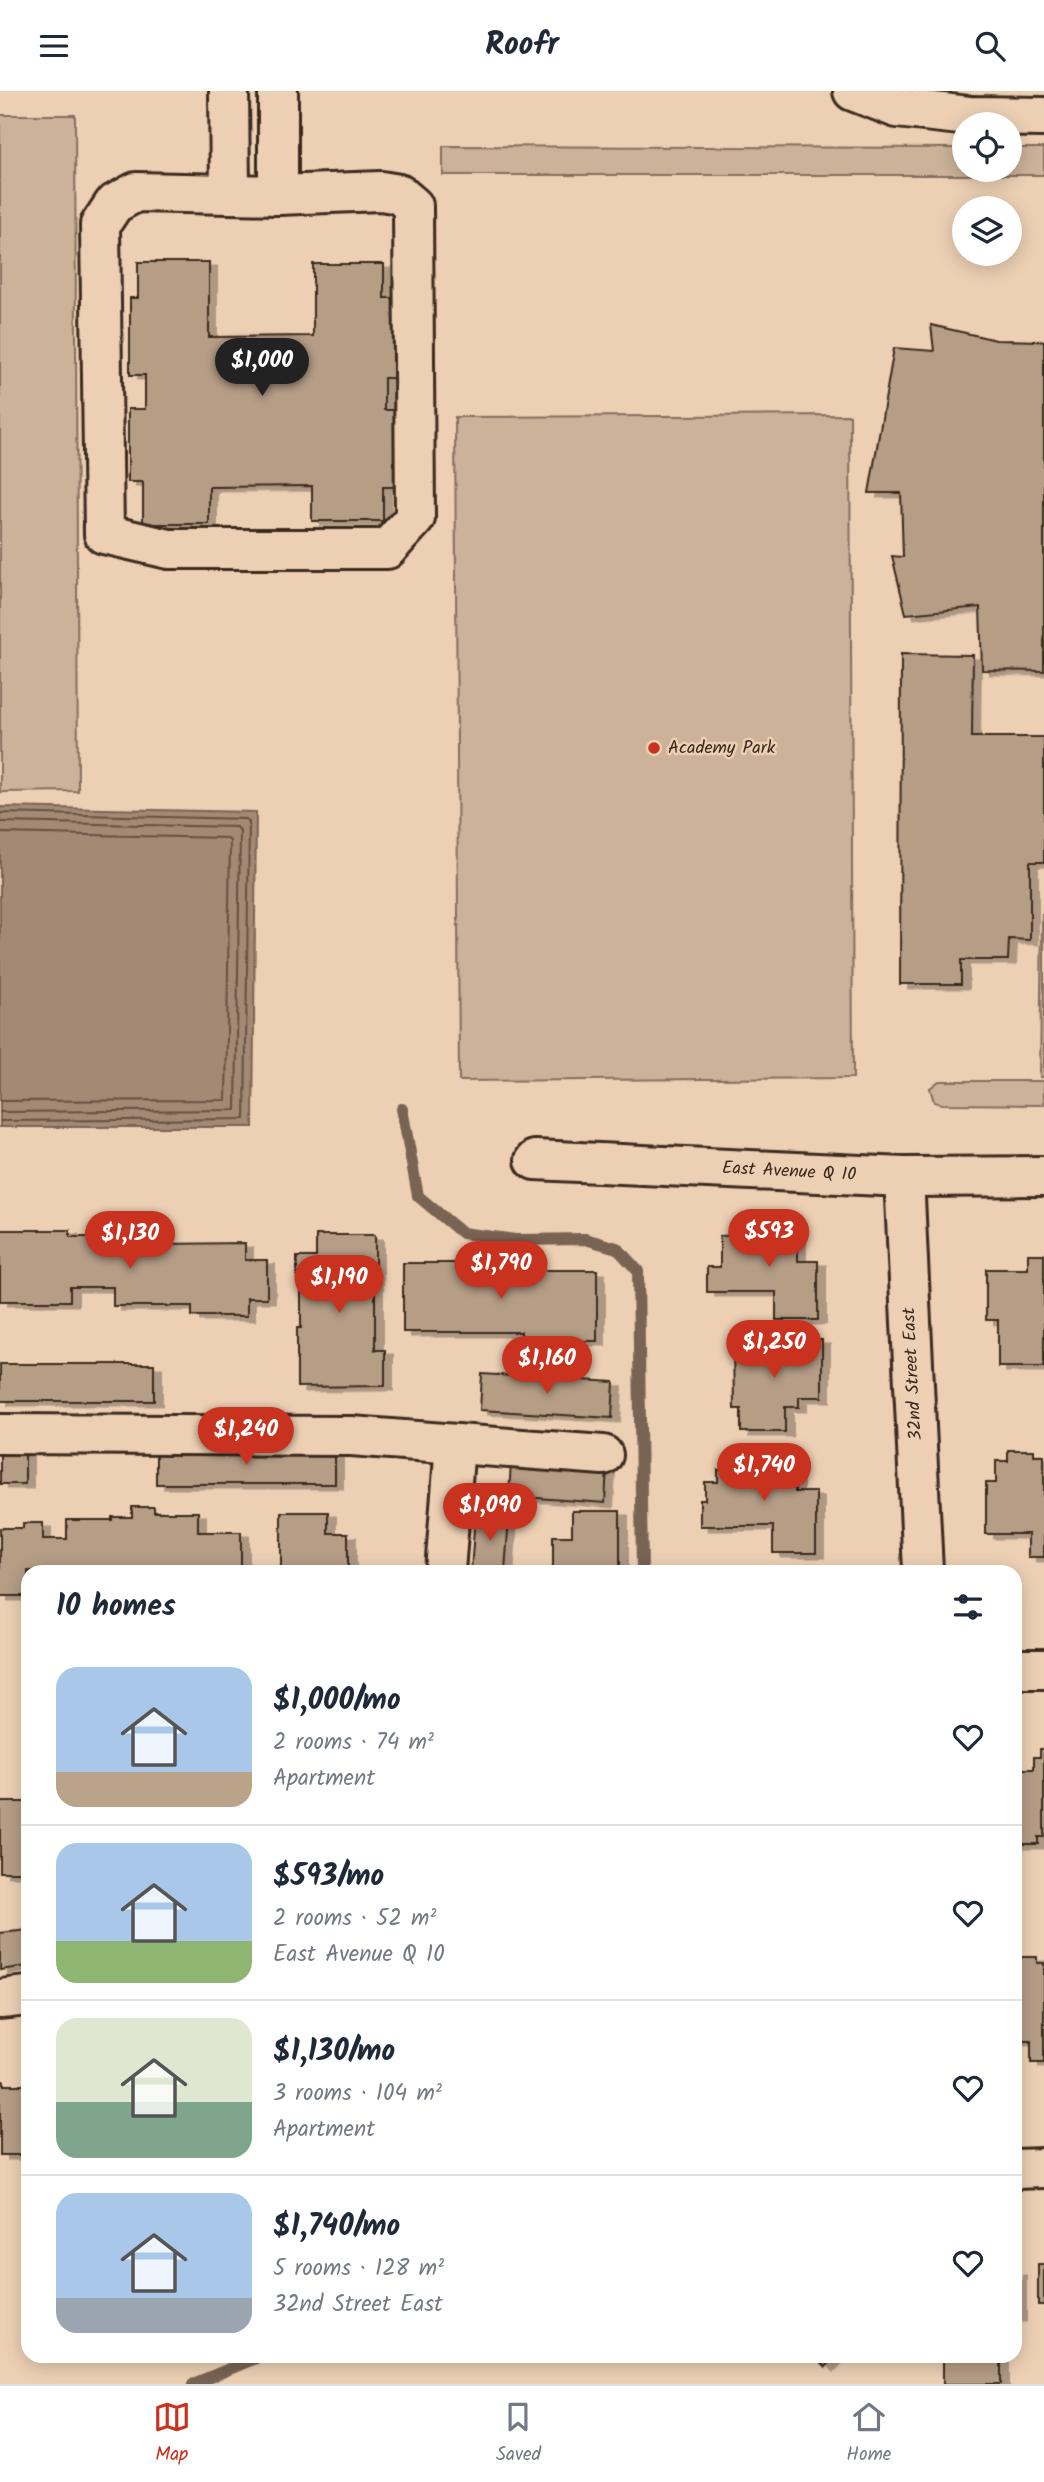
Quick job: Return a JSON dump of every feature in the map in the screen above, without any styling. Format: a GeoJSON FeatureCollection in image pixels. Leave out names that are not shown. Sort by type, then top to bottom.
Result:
{"type":"FeatureCollection","features":[{"type":"Feature","properties":{"kind":"main road"},"geometry":{"type":"LineString","coordinates":[[229,91],[230,194]]}},
{"type":"Feature","properties":{"kind":"main road"},"geometry":{"type":"LineString","coordinates":[[278,91],[278,195]]}},
{"type":"Feature","properties":{"kind":"main road"},"geometry":{"type":"LineString","coordinates":[[853,91],[897,107],[969,116],[1044,117]]}},
{"type":"Feature","properties":{"kind":"main road"},"geometry":{"type":"LineString","coordinates":[[381,191],[399,194],[413,206],[415,518],[387,549],[169,549],[104,534],[100,225],[114,204],[136,193],[278,195],[381,191]]}},
{"type":"Feature","properties":{"kind":"main road","name":"East Avenue Q 10"},"geometry":{"type":"LineString","coordinates":[[535,1160],[904,1177],[1044,1176]]}},
{"type":"Feature","properties":{"kind":"main road","name":"32nd Street East"},"geometry":{"type":"LineString","coordinates":[[904,1177],[923,1565]]}},
{"type":"Feature","properties":{"kind":"main road"},"geometry":{"type":"LineString","coordinates":[[0,1434],[351,1436],[603,1455]]}},
{"type":"Feature","properties":{"kind":"main road"},"geometry":{"type":"LineString","coordinates":[[445,1565],[455,1444]]}},
{"type":"Feature","properties":{"kind":"main road"},"geometry":{"type":"LineString","coordinates":[[1022,1669],[1044,1669]]}},
{"type":"Feature","properties":{"kind":"main road"},"geometry":{"type":"LineString","coordinates":[[0,1999],[21,1997]]}},
{"type":"Feature","properties":{"kind":"main road"},"geometry":{"type":"LineString","coordinates":[[1022,2169],[1044,2168]]}},
{"type":"Feature","properties":{"kind":"shaded area"},"geometry":{"type":"Polygon","coordinates":[[[0,115],[75,115],[78,791],[0,792],[0,115]]]}},
{"type":"Feature","properties":{"kind":"shaded area"},"geometry":{"type":"Polygon","coordinates":[[[443,146],[952,148],[952,175],[443,175],[443,146]]]}},
{"type":"Feature","properties":{"kind":"shaded area"},"geometry":{"type":"Polygon","coordinates":[[[1022,148],[1044,148],[1044,175],[1022,175],[1022,148]]]}},
{"type":"Feature","properties":{"kind":"shaded area","name":"Academy Park"},"geometry":{"type":"Polygon","coordinates":[[[850,415],[853,1078],[459,1081],[455,417],[850,415]]]}},
{"type":"Feature","properties":{"kind":"shaded area"},"geometry":{"type":"Polygon","coordinates":[[[1042,915],[1044,1077],[1040,1077],[1042,915]]]}},
{"type":"Feature","properties":{"kind":"shaded area"},"geometry":{"type":"Polygon","coordinates":[[[939,1081],[1044,1081],[1044,1105],[942,1104],[934,1102],[930,1088],[939,1081]]]}},
{"type":"Feature","properties":{"kind":"water"},"geometry":{"type":"Polygon","coordinates":[[[0,807],[256,812],[253,1127],[0,1127],[0,807]]]}},
{"type":"Feature","properties":{"kind":"building"},"geometry":{"type":"Polygon","coordinates":[[[138,262],[209,262],[209,337],[313,336],[313,264],[384,264],[384,298],[394,298],[394,378],[384,378],[384,410],[396,410],[396,487],[383,487],[383,521],[312,521],[312,486],[209,487],[209,524],[143,524],[143,482],[128,482],[128,409],[145,409],[145,375],[130,375],[130,298],[138,298],[138,262]]]}},
{"type":"Feature","properties":{"kind":"building"},"geometry":{"type":"Polygon","coordinates":[[[931,325],[996,340],[1044,341],[1044,671],[982,670],[980,607],[906,614],[892,556],[903,557],[901,493],[869,493],[894,348],[934,351],[931,325]]]}},
{"type":"Feature","properties":{"kind":"building"},"geometry":{"type":"Polygon","coordinates":[[[901,654],[973,655],[972,737],[1044,737],[1044,862],[1030,862],[1030,940],[1009,939],[1008,960],[961,960],[961,984],[900,984],[901,654]]]}},
{"type":"Feature","properties":{"kind":"building"},"geometry":{"type":"Polygon","coordinates":[[[748,1221],[798,1221],[798,1261],[818,1261],[818,1320],[776,1320],[776,1292],[707,1292],[707,1267],[720,1267],[720,1236],[748,1235],[748,1221]]]}},
{"type":"Feature","properties":{"kind":"building"},"geometry":{"type":"Polygon","coordinates":[[[0,1230],[70,1230],[70,1237],[158,1237],[158,1244],[245,1243],[245,1260],[267,1260],[267,1298],[247,1298],[247,1316],[192,1316],[192,1306],[113,1306],[113,1287],[70,1287],[70,1301],[0,1301],[0,1230]]]}},
{"type":"Feature","properties":{"kind":"building"},"geometry":{"type":"Polygon","coordinates":[[[316,1235],[375,1235],[375,1350],[385,1350],[385,1386],[297,1387],[297,1328],[301,1328],[301,1278],[297,1278],[297,1257],[316,1257],[316,1235]]]}},
{"type":"Feature","properties":{"kind":"building"},"geometry":{"type":"Polygon","coordinates":[[[1028,1254],[1044,1254],[1044,1367],[998,1367],[998,1320],[986,1320],[986,1269],[1028,1269],[1028,1254]]]}},
{"type":"Feature","properties":{"kind":"building"},"geometry":{"type":"Polygon","coordinates":[[[403,1263],[511,1263],[511,1270],[597,1270],[597,1341],[521,1341],[521,1332],[403,1332],[403,1263]]]}},
{"type":"Feature","properties":{"kind":"building"},"geometry":{"type":"Polygon","coordinates":[[[733,1340],[822,1340],[822,1397],[799,1397],[799,1407],[785,1407],[785,1432],[741,1432],[741,1409],[734,1409],[733,1340]]]}},
{"type":"Feature","properties":{"kind":"building"},"geometry":{"type":"Polygon","coordinates":[[[0,1364],[154,1364],[154,1401],[0,1401],[0,1364]]]}},
{"type":"Feature","properties":{"kind":"building"},"geometry":{"type":"Polygon","coordinates":[[[482,1374],[614,1382],[612,1418],[480,1410],[482,1374]]]}},
{"type":"Feature","properties":{"kind":"building"},"geometry":{"type":"Polygon","coordinates":[[[0,1448],[25,1448],[25,1484],[0,1484],[0,1448]]]}},
{"type":"Feature","properties":{"kind":"building"},"geometry":{"type":"Polygon","coordinates":[[[335,1450],[335,1484],[156,1484],[156,1451],[335,1450]]]}},
{"type":"Feature","properties":{"kind":"building"},"geometry":{"type":"Polygon","coordinates":[[[1008,1450],[1034,1450],[1034,1455],[1044,1455],[1044,1557],[1028,1557],[1028,1534],[986,1534],[986,1483],[996,1483],[996,1461],[1008,1461],[1008,1450]]]}},
{"type":"Feature","properties":{"kind":"building"},"geometry":{"type":"Polygon","coordinates":[[[749,1454],[795,1454],[795,1492],[816,1492],[816,1553],[773,1553],[773,1526],[700,1526],[700,1500],[705,1500],[705,1482],[718,1482],[718,1470],[749,1470],[749,1454]]]}},
{"type":"Feature","properties":{"kind":"building"},"geometry":{"type":"Polygon","coordinates":[[[511,1461],[607,1467],[605,1503],[509,1496],[511,1461]]]}},
{"type":"Feature","properties":{"kind":"building"},"geometry":{"type":"Polygon","coordinates":[[[132,1507],[154,1507],[154,1512],[198,1512],[198,1532],[241,1532],[241,1565],[21,1565],[21,1596],[0,1596],[0,1528],[23,1528],[23,1523],[43,1523],[43,1539],[67,1539],[67,1520],[132,1517],[132,1507]]]}},
{"type":"Feature","properties":{"kind":"building"},"geometry":{"type":"Polygon","coordinates":[[[572,1511],[620,1511],[620,1565],[553,1565],[553,1536],[572,1536],[572,1511]]]}},
{"type":"Feature","properties":{"kind":"building"},"geometry":{"type":"Polygon","coordinates":[[[281,1512],[328,1512],[328,1533],[348,1533],[348,1565],[281,1565],[281,1512]]]}},
{"type":"Feature","properties":{"kind":"building"},"geometry":{"type":"Polygon","coordinates":[[[475,1515],[509,1517],[505,1565],[471,1565],[475,1515]]]}},
{"type":"Feature","properties":{"kind":"building"},"geometry":{"type":"Polygon","coordinates":[[[1040,1749],[1044,1749],[1044,1837],[1038,1837],[1038,1844],[1022,1844],[1022,1769],[1034,1769],[1034,1757],[1040,1757],[1040,1749]]]}},
{"type":"Feature","properties":{"kind":"building"},"geometry":{"type":"Polygon","coordinates":[[[0,1802],[21,1802],[21,1872],[0,1872],[0,1802]]]}},
{"type":"Feature","properties":{"kind":"building"},"geometry":{"type":"Polygon","coordinates":[[[21,1931],[21,1967],[0,1970],[0,1933],[21,1931]]]}},
{"type":"Feature","properties":{"kind":"building"},"geometry":{"type":"Polygon","coordinates":[[[1022,1957],[1037,1957],[1037,1963],[1044,1963],[1044,2063],[1031,2063],[1031,2041],[1022,2041],[1022,1957]]]}},
{"type":"Feature","properties":{"kind":"building"},"geometry":{"type":"Polygon","coordinates":[[[0,2081],[4,2081],[4,2085],[21,2085],[21,2155],[0,2155],[0,2081]]]}},
{"type":"Feature","properties":{"kind":"building"},"geometry":{"type":"Polygon","coordinates":[[[1038,2264],[1044,2264],[1044,2305],[1038,2305],[1038,2264]]]}},
{"type":"Feature","properties":{"kind":"building"},"geometry":{"type":"Polygon","coordinates":[[[943,2363],[1001,2363],[1001,2384],[943,2384],[943,2363]]]}},
{"type":"Feature","properties":{"kind":"waterway"},"geometry":{"type":"LineString","coordinates":[[402,1109],[418,1196],[462,1233],[516,1240],[585,1239],[617,1248],[638,1271],[642,1565]]}},
{"type":"Feature","properties":{"kind":"waterway"},"geometry":{"type":"LineString","coordinates":[[193,2384],[244,2363]]}},
{"type":"Feature","properties":{"kind":"place","name":"Academy Park"},"geometry":{"type":"Point","coordinates":[654,748]}}]}
